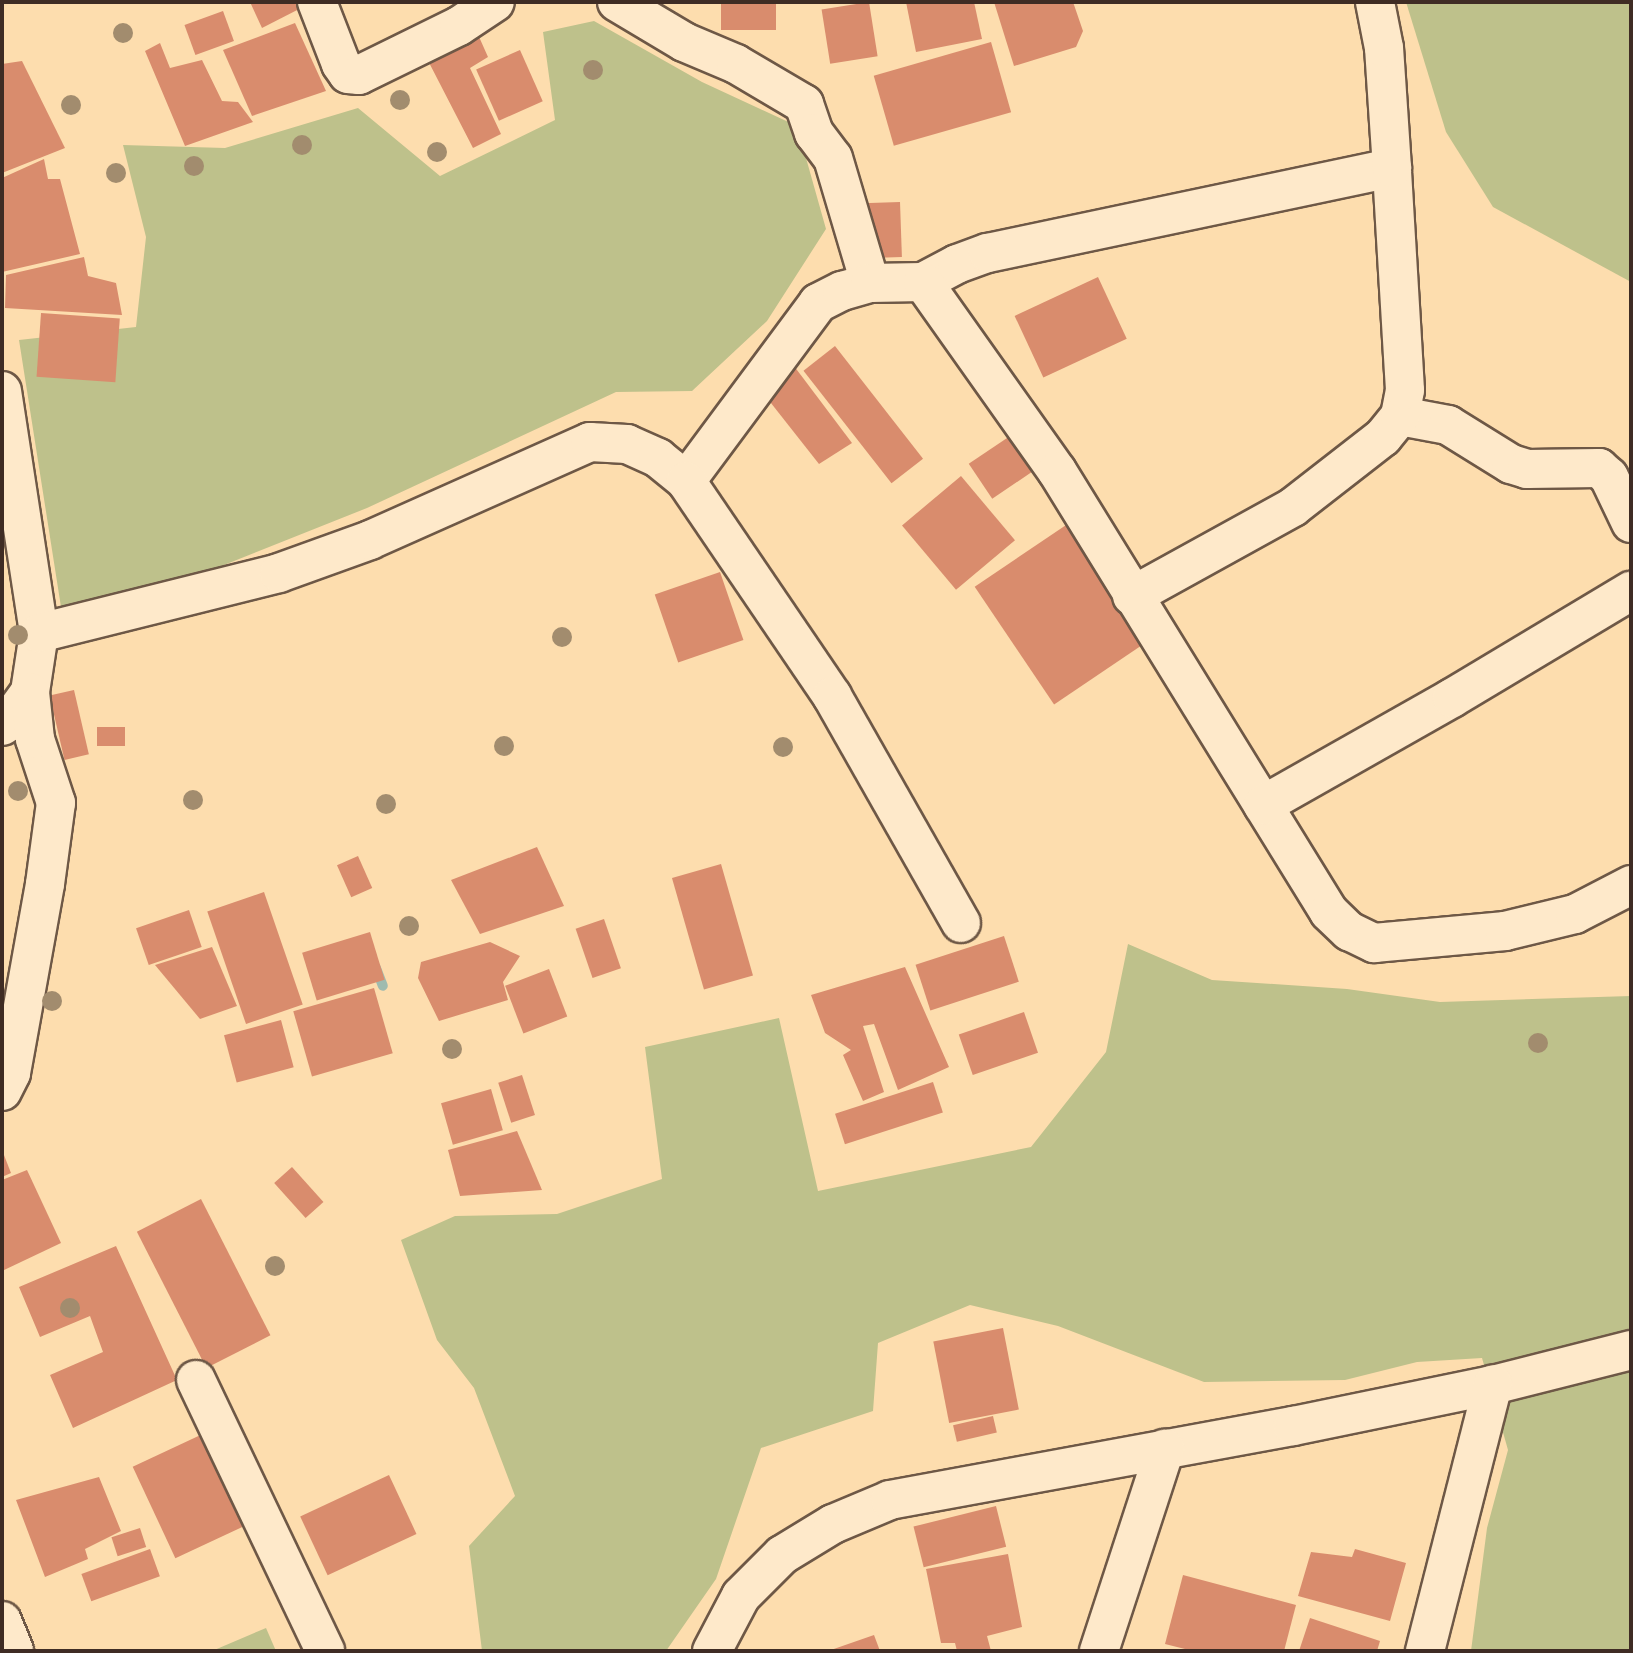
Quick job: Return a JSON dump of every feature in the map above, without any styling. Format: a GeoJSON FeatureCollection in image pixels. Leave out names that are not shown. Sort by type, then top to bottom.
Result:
{"type":"FeatureCollection","features":[{"type":"Feature","properties":{"kind":"street"},"geometry":{"type":"LineString","coordinates":[[317,2],[341,64],[348,74],[359,75],[460,26],[495,2]]}},
{"type":"Feature","properties":{"kind":"street"},"geometry":{"type":"LineString","coordinates":[[617,2],[684,42],[736,64],[804,104],[814,132],[833,158],[870,283]]}},
{"type":"Feature","properties":{"kind":"street"},"geometry":{"type":"LineString","coordinates":[[1132,596],[1293,507],[1383,438],[1400,416],[1405,390],[1392,168],[1384,48],[1375,2]]}},
{"type":"Feature","properties":{"kind":"street"},"geometry":{"type":"LineString","coordinates":[[686,481],[818,303],[842,290],[870,283],[923,282],[957,264],[988,253],[1392,168]]}},
{"type":"Feature","properties":{"kind":"street"},"geometry":{"type":"LineString","coordinates":[[923,282],[1056,471],[1329,912],[1349,931],[1374,943],[1505,931],[1576,914],[1631,885]]}},
{"type":"Feature","properties":{"kind":"street"},"geometry":{"type":"LineString","coordinates":[[2,391],[39,633],[30,692],[35,739],[56,803],[45,884],[13,1059],[2,1091]]}},
{"type":"Feature","properties":{"kind":"street"},"geometry":{"type":"LineString","coordinates":[[1400,416],[1448,425],[1511,464],[1527,469],[1599,468],[1609,477],[1631,523]]}},
{"type":"Feature","properties":{"kind":"street"},"geometry":{"type":"LineString","coordinates":[[39,633],[279,573],[370,540],[590,442],[627,444],[657,458],[686,481],[832,696],[961,923]]}},
{"type":"Feature","properties":{"kind":"street"},"geometry":{"type":"LineString","coordinates":[[1263,805],[1452,698],[1631,591]]}},
{"type":"Feature","properties":{"kind":"street"},"geometry":{"type":"LineString","coordinates":[[2,726],[30,692]]}},
{"type":"Feature","properties":{"kind":"street"},"geometry":{"type":"LineString","coordinates":[[712,1651],[741,1596],[782,1555],[833,1524],[890,1500],[1493,1385],[1631,1350]]}},
{"type":"Feature","properties":{"kind":"street"},"geometry":{"type":"LineString","coordinates":[[196,1380],[325,1651]]}},
{"type":"Feature","properties":{"kind":"street"},"geometry":{"type":"LineString","coordinates":[[1425,1651],[1493,1385]]}},
{"type":"Feature","properties":{"kind":"street"},"geometry":{"type":"LineString","coordinates":[[1099,1651],[1165,1449]]}},
{"type":"Feature","properties":{"kind":"street"},"geometry":{"type":"LineString","coordinates":[[2,1621],[14,1651]]}},
{"type":"Feature","properties":{"kind":"green space"},"geometry":{"type":"Polygon","coordinates":[[[1406,2],[1631,2],[1631,282],[1493,207],[1446,132],[1406,2]]]}},
{"type":"Feature","properties":{"kind":"green space"},"geometry":{"type":"Polygon","coordinates":[[[594,21],[702,82],[797,126],[826,229],[767,321],[692,391],[616,392],[367,508],[199,575],[61,607],[19,340],[136,327],[146,237],[123,145],[225,148],[358,108],[440,176],[555,120],[543,32],[594,21]]]}},
{"type":"Feature","properties":{"kind":"green space"},"geometry":{"type":"Polygon","coordinates":[[[1128,944],[1212,980],[1347,989],[1440,1002],[1631,996],[1631,1651],[1471,1651],[1487,1528],[1508,1450],[1482,1358],[1417,1362],[1345,1380],[1204,1382],[1058,1326],[970,1305],[878,1343],[873,1411],[761,1448],[716,1579],[666,1651],[482,1651],[469,1546],[515,1496],[474,1388],[437,1340],[401,1240],[455,1216],[557,1214],[662,1179],[645,1047],[779,1018],[818,1191],[1031,1147],[1106,1052],[1128,944]]]}},
{"type":"Feature","properties":{"kind":"green space"},"geometry":{"type":"Polygon","coordinates":[[[266,1628],[276,1651],[212,1651],[266,1628]]]}},
{"type":"Feature","properties":{"kind":"building"},"geometry":{"type":"Polygon","coordinates":[[[250,2],[303,2],[305,6],[262,28],[250,2]]]}},
{"type":"Feature","properties":{"kind":"building"},"geometry":{"type":"Polygon","coordinates":[[[721,2],[776,2],[776,30],[721,30],[721,2]]]}},
{"type":"Feature","properties":{"kind":"building"},"geometry":{"type":"Polygon","coordinates":[[[869,2],[878,56],[830,64],[822,10],[869,2]]]}},
{"type":"Feature","properties":{"kind":"building"},"geometry":{"type":"Polygon","coordinates":[[[906,2],[974,2],[982,39],[916,52],[906,2]]]}},
{"type":"Feature","properties":{"kind":"building"},"geometry":{"type":"Polygon","coordinates":[[[994,2],[1073,2],[1083,31],[1076,47],[1014,66],[994,2]]]}},
{"type":"Feature","properties":{"kind":"building"},"geometry":{"type":"Polygon","coordinates":[[[223,11],[234,41],[195,55],[184,25],[223,11]]]}},
{"type":"Feature","properties":{"kind":"building"},"geometry":{"type":"Polygon","coordinates":[[[295,23],[326,91],[252,116],[223,50],[295,23]]]}},
{"type":"Feature","properties":{"kind":"building"},"geometry":{"type":"Polygon","coordinates":[[[476,30],[488,57],[470,68],[501,134],[473,148],[422,49],[476,30]]]}},
{"type":"Feature","properties":{"kind":"building"},"geometry":{"type":"Polygon","coordinates":[[[991,42],[1011,112],[894,146],[874,76],[991,42]]]}},
{"type":"Feature","properties":{"kind":"building"},"geometry":{"type":"Polygon","coordinates":[[[160,43],[170,68],[202,60],[222,101],[238,102],[253,122],[185,146],[145,51],[160,43]]]}},
{"type":"Feature","properties":{"kind":"building"},"geometry":{"type":"Polygon","coordinates":[[[520,50],[543,101],[499,121],[476,70],[520,50]]]}},
{"type":"Feature","properties":{"kind":"building"},"geometry":{"type":"Polygon","coordinates":[[[22,61],[65,148],[2,173],[2,64],[22,61]]]}},
{"type":"Feature","properties":{"kind":"building"},"geometry":{"type":"Polygon","coordinates":[[[44,159],[48,179],[60,179],[80,254],[2,272],[2,178],[44,159]]]}},
{"type":"Feature","properties":{"kind":"building"},"geometry":{"type":"Polygon","coordinates":[[[900,202],[902,257],[864,258],[862,203],[900,202]]]}},
{"type":"Feature","properties":{"kind":"building"},"geometry":{"type":"Polygon","coordinates":[[[84,257],[88,276],[116,283],[122,315],[5,308],[6,275],[84,257]]]}},
{"type":"Feature","properties":{"kind":"building"},"geometry":{"type":"Polygon","coordinates":[[[1098,277],[1127,339],[1043,378],[1015,316],[1098,277]]]}},
{"type":"Feature","properties":{"kind":"building"},"geometry":{"type":"Polygon","coordinates":[[[41,313],[120,319],[115,382],[37,377],[41,313]]]}},
{"type":"Feature","properties":{"kind":"building"},"geometry":{"type":"Polygon","coordinates":[[[835,346],[923,459],[892,483],[803,371],[835,346]]]}},
{"type":"Feature","properties":{"kind":"building"},"geometry":{"type":"Polygon","coordinates":[[[794,366],[852,443],[819,464],[767,398],[794,366]]]}},
{"type":"Feature","properties":{"kind":"building"},"geometry":{"type":"Polygon","coordinates":[[[1016,432],[1039,467],[992,499],[969,464],[1016,432]]]}},
{"type":"Feature","properties":{"kind":"building"},"geometry":{"type":"Polygon","coordinates":[[[961,476],[1015,540],[956,590],[902,525],[961,476]]]}},
{"type":"Feature","properties":{"kind":"building"},"geometry":{"type":"Polygon","coordinates":[[[1075,519],[1154,637],[1054,704],[975,587],[1075,519]]]}},
{"type":"Feature","properties":{"kind":"building"},"geometry":{"type":"Polygon","coordinates":[[[720,572],[743,640],[678,663],[655,594],[720,572]]]}},
{"type":"Feature","properties":{"kind":"building"},"geometry":{"type":"Polygon","coordinates":[[[74,690],[89,754],[64,760],[50,696],[74,690]]]}},
{"type":"Feature","properties":{"kind":"building"},"geometry":{"type":"Polygon","coordinates":[[[97,727],[125,727],[125,746],[97,746],[97,727]]]}},
{"type":"Feature","properties":{"kind":"building"},"geometry":{"type":"Polygon","coordinates":[[[537,847],[564,906],[480,934],[451,880],[537,847]]]}},
{"type":"Feature","properties":{"kind":"building"},"geometry":{"type":"Polygon","coordinates":[[[358,856],[372,888],[351,897],[337,865],[358,856]]]}},
{"type":"Feature","properties":{"kind":"building"},"geometry":{"type":"Polygon","coordinates":[[[721,864],[753,976],[704,990],[672,878],[721,864]]]}},
{"type":"Feature","properties":{"kind":"building"},"geometry":{"type":"Polygon","coordinates":[[[264,892],[303,1005],[246,1024],[207,912],[264,892]]]}},
{"type":"Feature","properties":{"kind":"building"},"geometry":{"type":"Polygon","coordinates":[[[189,910],[202,947],[149,965],[136,928],[189,910]]]}},
{"type":"Feature","properties":{"kind":"building"},"geometry":{"type":"Polygon","coordinates":[[[604,919],[621,968],[593,978],[576,929],[604,919]]]}},
{"type":"Feature","properties":{"kind":"building"},"geometry":{"type":"Polygon","coordinates":[[[370,932],[385,980],[317,1001],[302,953],[370,932]]]}},
{"type":"Feature","properties":{"kind":"building"},"geometry":{"type":"Polygon","coordinates":[[[1004,936],[1019,982],[930,1010],[916,965],[1004,936]]]}},
{"type":"Feature","properties":{"kind":"building"},"geometry":{"type":"Polygon","coordinates":[[[490,942],[520,956],[503,982],[508,1000],[439,1021],[418,978],[421,962],[490,942]]]}},
{"type":"Feature","properties":{"kind":"building"},"geometry":{"type":"Polygon","coordinates":[[[212,947],[237,1006],[200,1019],[155,965],[212,947]]]}},
{"type":"Feature","properties":{"kind":"building"},"geometry":{"type":"Polygon","coordinates":[[[905,967],[949,1067],[898,1090],[874,1024],[863,1026],[884,1092],[863,1101],[843,1055],[851,1050],[825,1033],[811,995],[905,967]]]}},
{"type":"Feature","properties":{"kind":"building"},"geometry":{"type":"Polygon","coordinates":[[[549,969],[567,1017],[523,1033],[505,986],[549,969]]]}},
{"type":"Feature","properties":{"kind":"building"},"geometry":{"type":"Polygon","coordinates":[[[374,988],[393,1053],[312,1077],[293,1011],[374,988]]]}},
{"type":"Feature","properties":{"kind":"building"},"geometry":{"type":"Polygon","coordinates":[[[1024,1012],[1038,1053],[973,1075],[959,1034],[1024,1012]]]}},
{"type":"Feature","properties":{"kind":"building"},"geometry":{"type":"Polygon","coordinates":[[[281,1020],[294,1067],[237,1083],[224,1035],[281,1020]]]}},
{"type":"Feature","properties":{"kind":"building"},"geometry":{"type":"Polygon","coordinates":[[[522,1075],[535,1115],[511,1123],[498,1083],[522,1075]]]}},
{"type":"Feature","properties":{"kind":"building"},"geometry":{"type":"Polygon","coordinates":[[[933,1082],[943,1112],[845,1144],[835,1114],[933,1082]]]}},
{"type":"Feature","properties":{"kind":"building"},"geometry":{"type":"Polygon","coordinates":[[[491,1089],[503,1130],[453,1145],[441,1103],[491,1089]]]}},
{"type":"Feature","properties":{"kind":"building"},"geometry":{"type":"Polygon","coordinates":[[[517,1131],[542,1190],[460,1196],[448,1150],[517,1131]]]}},
{"type":"Feature","properties":{"kind":"building"},"geometry":{"type":"Polygon","coordinates":[[[2,1150],[11,1173],[2,1177],[2,1150]]]}},
{"type":"Feature","properties":{"kind":"building"},"geometry":{"type":"Polygon","coordinates":[[[292,1167],[323,1202],[306,1218],[274,1183],[292,1167]]]}},
{"type":"Feature","properties":{"kind":"building"},"geometry":{"type":"Polygon","coordinates":[[[27,1170],[61,1243],[2,1271],[2,1180],[27,1170]]]}},
{"type":"Feature","properties":{"kind":"building"},"geometry":{"type":"Polygon","coordinates":[[[201,1199],[270,1335],[206,1368],[137,1232],[201,1199]]]}},
{"type":"Feature","properties":{"kind":"building"},"geometry":{"type":"Polygon","coordinates":[[[116,1246],[177,1380],[73,1428],[50,1375],[103,1352],[90,1316],[40,1337],[19,1287],[116,1246]]]}},
{"type":"Feature","properties":{"kind":"building"},"geometry":{"type":"Polygon","coordinates":[[[1003,1328],[1019,1409],[949,1423],[933,1342],[1003,1328]]]}},
{"type":"Feature","properties":{"kind":"building"},"geometry":{"type":"Polygon","coordinates":[[[993,1416],[997,1433],[957,1442],[953,1425],[993,1416]]]}},
{"type":"Feature","properties":{"kind":"building"},"geometry":{"type":"Polygon","coordinates":[[[207,1432],[250,1524],[175,1558],[133,1467],[207,1432]]]}},
{"type":"Feature","properties":{"kind":"building"},"geometry":{"type":"Polygon","coordinates":[[[389,1475],[416,1534],[328,1575],[300,1516],[389,1475]]]}},
{"type":"Feature","properties":{"kind":"building"},"geometry":{"type":"Polygon","coordinates":[[[99,1477],[121,1531],[85,1549],[88,1559],[45,1577],[16,1500],[99,1477]]]}},
{"type":"Feature","properties":{"kind":"building"},"geometry":{"type":"Polygon","coordinates":[[[996,1506],[1006,1547],[924,1567],[914,1527],[996,1506]]]}},
{"type":"Feature","properties":{"kind":"building"},"geometry":{"type":"Polygon","coordinates":[[[140,1528],[146,1547],[118,1556],[111,1537],[140,1528]]]}},
{"type":"Feature","properties":{"kind":"building"},"geometry":{"type":"Polygon","coordinates":[[[150,1549],[160,1576],[91,1601],[81,1574],[150,1549]]]}},
{"type":"Feature","properties":{"kind":"building"},"geometry":{"type":"Polygon","coordinates":[[[1355,1549],[1406,1563],[1390,1621],[1298,1596],[1311,1552],[1352,1557],[1355,1549]]]}},
{"type":"Feature","properties":{"kind":"building"},"geometry":{"type":"Polygon","coordinates":[[[1008,1554],[1022,1627],[987,1636],[991,1651],[957,1651],[955,1643],[941,1643],[926,1569],[1008,1554]]]}},
{"type":"Feature","properties":{"kind":"building"},"geometry":{"type":"Polygon","coordinates":[[[1183,1575],[1296,1605],[1284,1651],[1193,1651],[1165,1644],[1183,1575]]]}},
{"type":"Feature","properties":{"kind":"building"},"geometry":{"type":"Polygon","coordinates":[[[1310,1618],[1380,1641],[1377,1651],[1299,1651],[1310,1618]]]}},
{"type":"Feature","properties":{"kind":"building"},"geometry":{"type":"Polygon","coordinates":[[[874,1635],[880,1651],[828,1651],[874,1635]]]}},
{"type":"Feature","properties":{"kind":"waterway"},"geometry":{"type":"LineString","coordinates":[[376,968],[383,986]]}}]}
